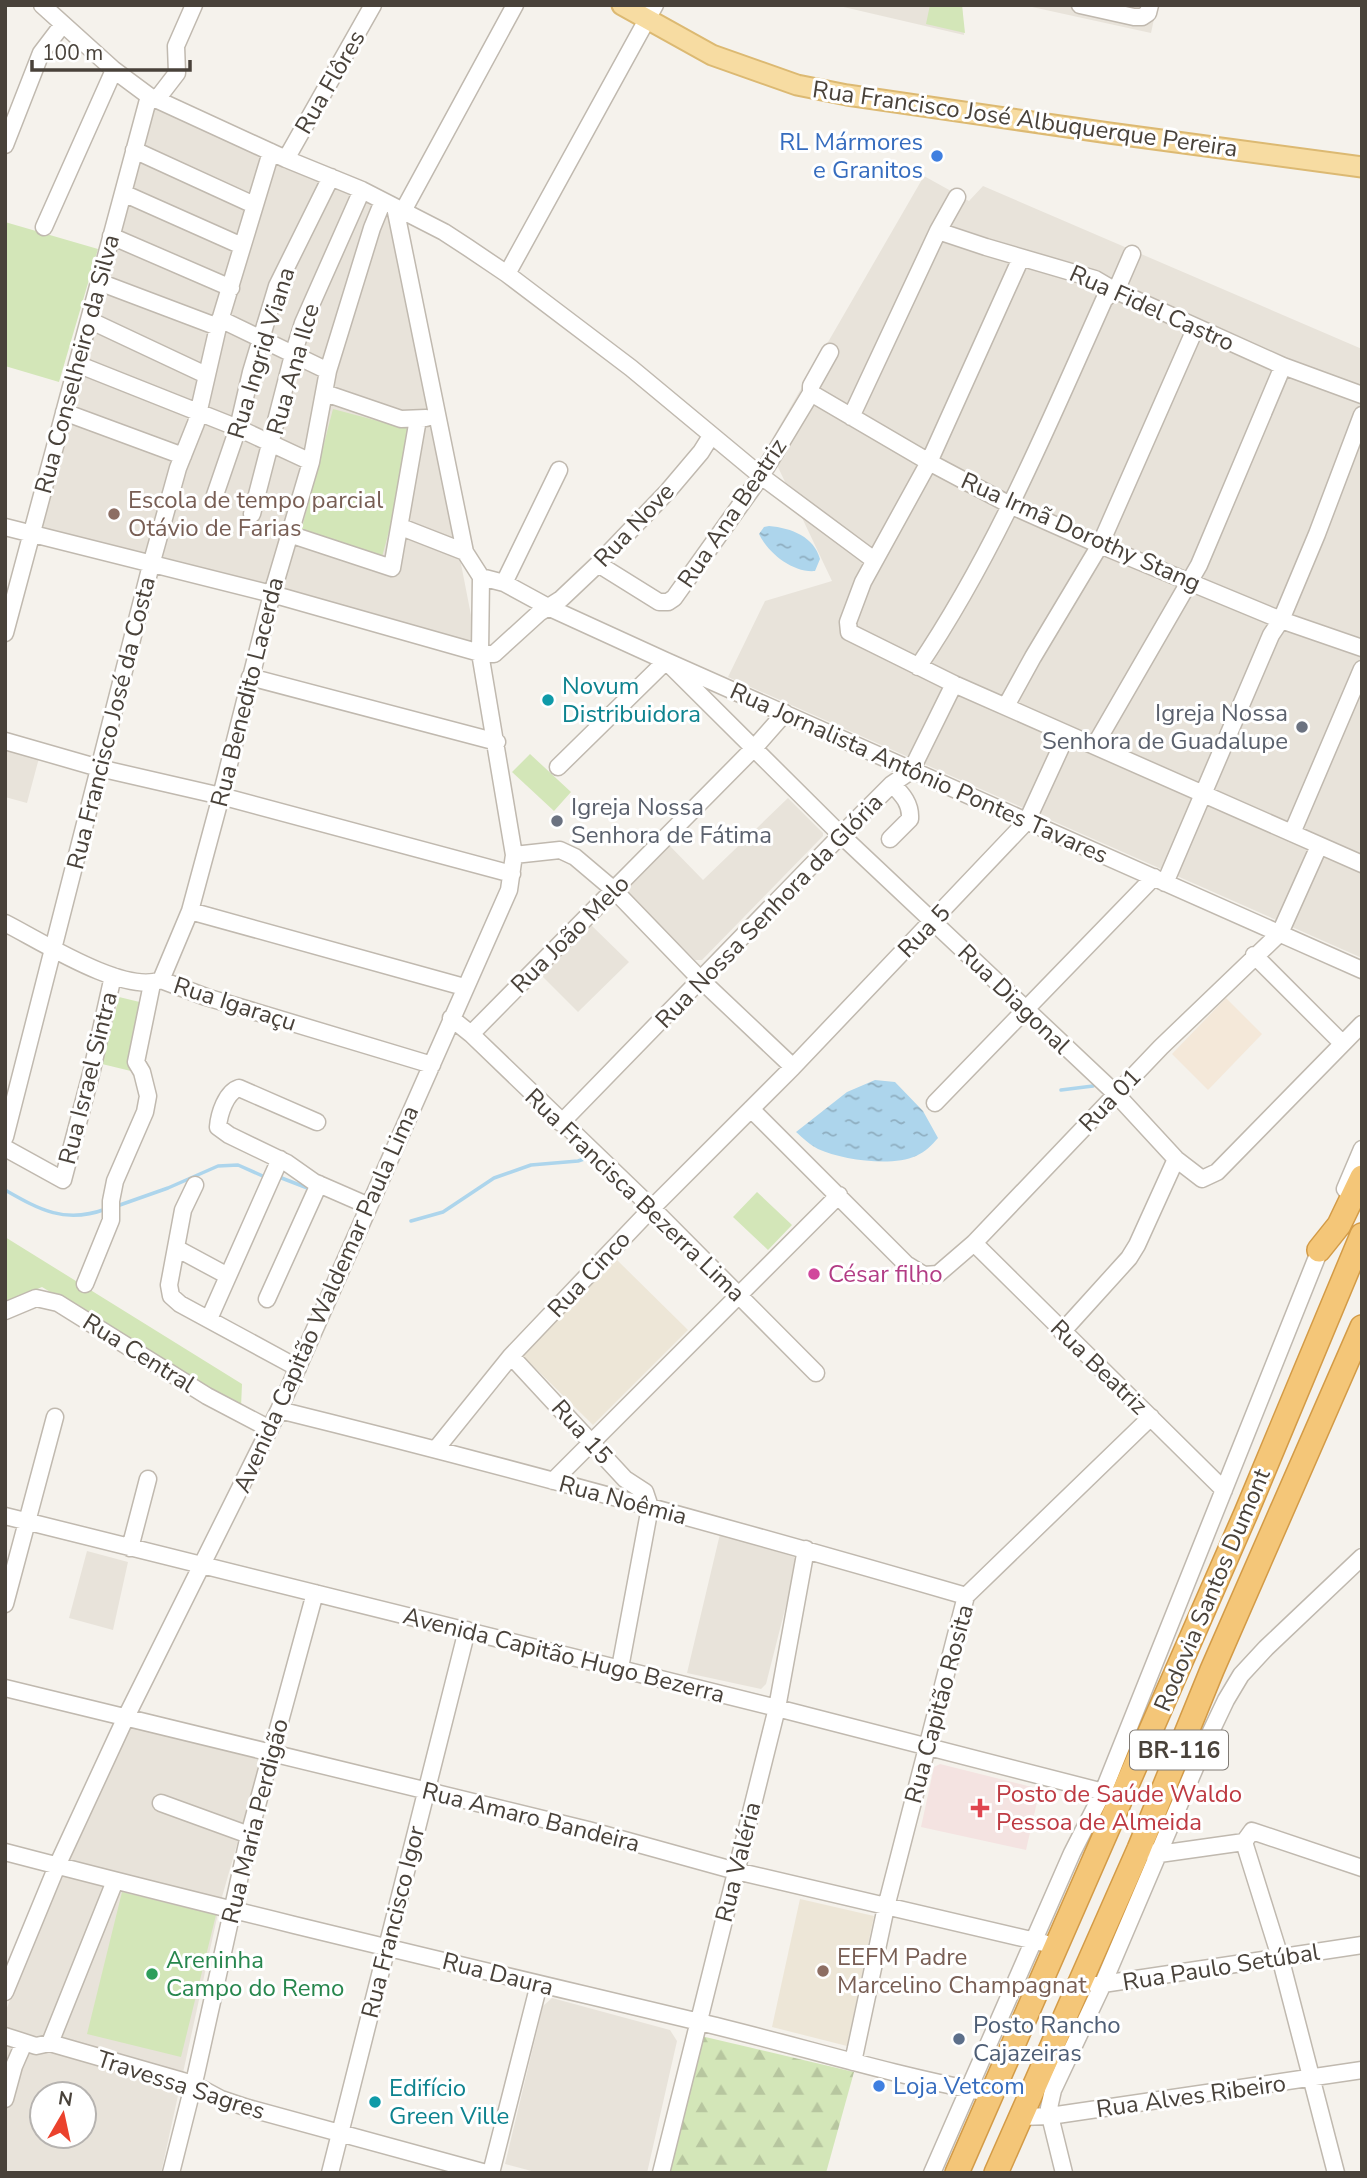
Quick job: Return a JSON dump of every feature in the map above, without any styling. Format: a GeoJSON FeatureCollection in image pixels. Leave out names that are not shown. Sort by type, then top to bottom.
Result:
{"type":"FeatureCollection","features":[{"type":"Feature","properties":{"kind":"highway"},"geometry":{"type":"LineString","coordinates":[[1319,1250],[1339,1225],[1362,1177]]}},
{"type":"Feature","properties":{"kind":"highway","name":"Rodovia Santos Dumont"},"geometry":{"type":"LineString","coordinates":[[957,2173],[980,2092],[1113,1794],[1246,1513],[1362,1235]]}},
{"type":"Feature","properties":{"kind":"highway","name":"Rodovia Santos Dumont"},"geometry":{"type":"LineString","coordinates":[[996,2173],[1020,2117],[1091,1985],[1149,1851],[1212,1670],[1362,1327]]}},
{"type":"Feature","properties":{"kind":"main road","name":"Rua Francisco José Albuquerque Pereira"},"geometry":{"type":"LineString","coordinates":[[622,5],[651,12],[712,55],[810,87],[1096,131],[1362,167]]}},
{"type":"Feature","properties":{"kind":"street"},"geometry":{"type":"LineString","coordinates":[[42,5],[114,70],[153,98],[362,190],[444,232],[507,274],[640,376],[761,476],[874,559]]}},
{"type":"Feature","properties":{"kind":"street","name":"Rua Conselheiro da Silva"},"geometry":{"type":"LineString","coordinates":[[5,633],[134,150],[153,98],[177,73],[176,46],[194,5]]}},
{"type":"Feature","properties":{"kind":"street","name":"Rua Flôres"},"geometry":{"type":"LineString","coordinates":[[279,155],[373,5]]}},
{"type":"Feature","properties":{"kind":"street"},"geometry":{"type":"LineString","coordinates":[[481,578],[465,552],[394,206],[515,5]]}},
{"type":"Feature","properties":{"kind":"street"},"geometry":{"type":"LineString","coordinates":[[1080,5],[1134,17],[1142,17],[1149,9]]}},
{"type":"Feature","properties":{"kind":"street"},"geometry":{"type":"LineString","coordinates":[[507,274],[651,12]]}},
{"type":"Feature","properties":{"kind":"street"},"geometry":{"type":"LineString","coordinates":[[5,145],[10,120],[41,53],[63,24]]}},
{"type":"Feature","properties":{"kind":"street"},"geometry":{"type":"LineString","coordinates":[[44,227],[114,70]]}},
{"type":"Feature","properties":{"kind":"street"},"geometry":{"type":"LineString","coordinates":[[134,150],[254,205]]}},
{"type":"Feature","properties":{"kind":"street","name":"Rua Francisco José da Costa"},"geometry":{"type":"LineString","coordinates":[[5,1137],[12,1079],[53,951],[178,468],[189,445],[219,323],[254,205],[279,155]]}},
{"type":"Feature","properties":{"kind":"street","name":"Rua Ingrid Viana"},"geometry":{"type":"LineString","coordinates":[[215,495],[238,428],[277,286],[331,177]]}},
{"type":"Feature","properties":{"kind":"street","name":"Rua Ana Ilce"},"geometry":{"type":"LineString","coordinates":[[252,514],[293,355],[314,295],[362,190]]}},
{"type":"Feature","properties":{"kind":"street"},"geometry":{"type":"LineString","coordinates":[[123,193],[242,246]]}},
{"type":"Feature","properties":{"kind":"street"},"geometry":{"type":"LineString","coordinates":[[851,417],[938,231],[957,197]]}},
{"type":"Feature","properties":{"kind":"street","name":"Rua Benedito Lacerda"},"geometry":{"type":"LineString","coordinates":[[85,1284],[111,1220],[115,1181],[139,1128],[148,1096],[142,1072],[136,1062],[156,982],[190,911],[272,594],[311,462],[328,372],[372,228],[394,206]]}},
{"type":"Feature","properties":{"kind":"street","name":"Rua Fidel Castro"},"geometry":{"type":"LineString","coordinates":[[938,231],[1095,279],[1283,366],[1362,395]]}},
{"type":"Feature","properties":{"kind":"street"},"geometry":{"type":"LineString","coordinates":[[111,236],[231,288]]}},
{"type":"Feature","properties":{"kind":"street"},"geometry":{"type":"LineString","coordinates":[[918,667],[945,628],[1012,506],[1104,300],[1119,284],[1132,254]]}},
{"type":"Feature","properties":{"kind":"street"},"geometry":{"type":"LineString","coordinates":[[1021,258],[929,463],[863,582],[847,628],[851,635],[954,684],[1362,863]]}},
{"type":"Feature","properties":{"kind":"street"},"geometry":{"type":"LineString","coordinates":[[99,282],[261,338],[328,372]]}},
{"type":"Feature","properties":{"kind":"street"},"geometry":{"type":"LineString","coordinates":[[89,320],[206,375]]}},
{"type":"Feature","properties":{"kind":"street"},"geometry":{"type":"LineString","coordinates":[[1006,706],[1032,657],[1100,545],[1196,327]]}},
{"type":"Feature","properties":{"kind":"street","name":"Rua Ana Beatriz"},"geometry":{"type":"LineString","coordinates":[[598,564],[659,603],[668,602],[681,588],[761,476],[811,393],[811,386],[830,352]]}},
{"type":"Feature","properties":{"kind":"street"},"geometry":{"type":"LineString","coordinates":[[77,364],[238,428],[311,462]]}},
{"type":"Feature","properties":{"kind":"street"},"geometry":{"type":"LineString","coordinates":[[1095,745],[1199,565],[1283,366]]}},
{"type":"Feature","properties":{"kind":"street"},"geometry":{"type":"LineString","coordinates":[[325,393],[401,419],[437,416]]}},
{"type":"Feature","properties":{"kind":"street","name":"Rua Irmã Dorothy Stang"},"geometry":{"type":"LineString","coordinates":[[811,393],[929,463],[1012,506],[1281,620],[1362,648]]}},
{"type":"Feature","properties":{"kind":"street"},"geometry":{"type":"LineString","coordinates":[[64,412],[183,456]]}},
{"type":"Feature","properties":{"kind":"street"},"geometry":{"type":"LineString","coordinates":[[935,1104],[1025,1010],[1159,880],[1202,794],[1271,635],[1281,620],[1362,415]]}},
{"type":"Feature","properties":{"kind":"street"},"geometry":{"type":"LineString","coordinates":[[289,534],[392,568],[418,419]]}},
{"type":"Feature","properties":{"kind":"street","name":"Rua Nove"},"geometry":{"type":"LineString","coordinates":[[480,653],[494,654],[598,564],[668,491],[711,436]]}},
{"type":"Feature","properties":{"kind":"street"},"geometry":{"type":"LineString","coordinates":[[504,583],[559,470]]}},
{"type":"Feature","properties":{"kind":"street"},"geometry":{"type":"LineString","coordinates":[[5,527],[272,594],[480,653]]}},
{"type":"Feature","properties":{"kind":"street"},"geometry":{"type":"LineString","coordinates":[[401,527],[465,552]]}},
{"type":"Feature","properties":{"kind":"street","name":"Rua Jornalista Antônio Pontes Tavares"},"geometry":{"type":"LineString","coordinates":[[481,578],[504,583],[550,608],[666,661],[1362,970]]}},
{"type":"Feature","properties":{"kind":"street","name":"Avenida Capitão Waldemar Paula Lima"},"geometry":{"type":"LineString","coordinates":[[5,1992],[57,1866],[126,1717],[279,1410],[509,890],[514,855],[480,653],[481,578]]}},
{"type":"Feature","properties":{"kind":"street"},"geometry":{"type":"LineString","coordinates":[[558,767],[666,661]]}},
{"type":"Feature","properties":{"kind":"street","name":"Rua Diagonal"},"geometry":{"type":"LineString","coordinates":[[666,661],[841,835],[1116,1094],[1176,1159],[1202,1179],[1213,1175],[1362,1024]]}},
{"type":"Feature","properties":{"kind":"street"},"geometry":{"type":"LineString","coordinates":[[1292,833],[1362,669]]}},
{"type":"Feature","properties":{"kind":"street"},"geometry":{"type":"LineString","coordinates":[[250,677],[496,742]]}},
{"type":"Feature","properties":{"kind":"street","name":"Rua Nossa Senhora da Glória"},"geometry":{"type":"LineString","coordinates":[[561,1123],[841,835],[892,784],[911,771],[954,684]]}},
{"type":"Feature","properties":{"kind":"street","name":"Rua João Melo"},"geometry":{"type":"LineString","coordinates":[[471,1034],[755,747],[785,713]]}},
{"type":"Feature","properties":{"kind":"street","name":"Rua 5"},"geometry":{"type":"LineString","coordinates":[[751,1109],[1027,821],[1068,734]]}},
{"type":"Feature","properties":{"kind":"street"},"geometry":{"type":"LineString","coordinates":[[5,741],[99,768],[221,796],[512,874]]}},
{"type":"Feature","properties":{"kind":"street"},"geometry":{"type":"LineString","coordinates":[[890,839],[910,819],[911,808],[892,784]]}},
{"type":"Feature","properties":{"kind":"street"},"geometry":{"type":"LineString","coordinates":[[510,832],[542,852]]}},
{"type":"Feature","properties":{"kind":"street"},"geometry":{"type":"LineString","coordinates":[[1280,933],[1319,846]]}},
{"type":"Feature","properties":{"kind":"street"},"geometry":{"type":"LineString","coordinates":[[514,855],[565,851],[614,890],[701,980],[793,1067]]}},
{"type":"Feature","properties":{"kind":"street"},"geometry":{"type":"LineString","coordinates":[[190,911],[464,987]]}},
{"type":"Feature","properties":{"kind":"street","name":"Rua Igaraçu"},"geometry":{"type":"LineString","coordinates":[[7,927],[53,951],[113,976],[156,982],[432,1065]]}},
{"type":"Feature","properties":{"kind":"street","name":"Rua 01"},"geometry":{"type":"LineString","coordinates":[[839,1195],[888,1248],[915,1271],[930,1275],[944,1270],[974,1243],[1254,955],[1280,933]]}},
{"type":"Feature","properties":{"kind":"street"},"geometry":{"type":"LineString","coordinates":[[1254,955],[1342,1044]]}},
{"type":"Feature","properties":{"kind":"street","name":"Rua Israel Sintra"},"geometry":{"type":"LineString","coordinates":[[5,1148],[63,1180],[113,976]]}},
{"type":"Feature","properties":{"kind":"street","name":"Rua Francisca Bezerra Lima"},"geometry":{"type":"LineString","coordinates":[[451,1018],[471,1034],[652,1208],[816,1373]]}},
{"type":"Feature","properties":{"kind":"street"},"geometry":{"type":"LineString","coordinates":[[317,1122],[243,1088],[234,1088],[224,1105],[218,1127],[280,1159],[319,1184],[369,1206]]}},
{"type":"Feature","properties":{"kind":"street"},"geometry":{"type":"LineString","coordinates":[[553,1481],[839,1195],[751,1109]]}},
{"type":"Feature","properties":{"kind":"street","name":"Rua Cinco"},"geometry":{"type":"LineString","coordinates":[[436,1449],[511,1356],[751,1109]]}},
{"type":"Feature","properties":{"kind":"street"},"geometry":{"type":"LineString","coordinates":[[1113,1794],[1224,1490],[1362,1149]]}},
{"type":"Feature","properties":{"kind":"street"},"geometry":{"type":"LineString","coordinates":[[209,1319],[280,1159]]}},
{"type":"Feature","properties":{"kind":"street"},"geometry":{"type":"LineString","coordinates":[[1062,1332],[1133,1251],[1176,1159]]}},
{"type":"Feature","properties":{"kind":"street"},"geometry":{"type":"LineString","coordinates":[[267,1299],[319,1184]]}},
{"type":"Feature","properties":{"kind":"street"},"geometry":{"type":"LineString","coordinates":[[195,1185],[183,1210],[170,1293],[180,1304],[298,1368]]}},
{"type":"Feature","properties":{"kind":"street","name":"Rua Beatriz"},"geometry":{"type":"LineString","coordinates":[[974,1243],[1224,1490]]}},
{"type":"Feature","properties":{"kind":"street"},"geometry":{"type":"LineString","coordinates":[[176,1248],[229,1276]]}},
{"type":"Feature","properties":{"kind":"street","name":"Rua Central"},"geometry":{"type":"LineString","coordinates":[[5,1311],[36,1298],[58,1303],[207,1396],[270,1429]]}},
{"type":"Feature","properties":{"kind":"street","name":"Rua 15"},"geometry":{"type":"LineString","coordinates":[[511,1356],[593,1441],[625,1479],[645,1492],[650,1507]]}},
{"type":"Feature","properties":{"kind":"street","name":"Rua Noêmia"},"geometry":{"type":"LineString","coordinates":[[279,1410],[436,1449],[806,1549],[966,1596]]}},
{"type":"Feature","properties":{"kind":"street"},"geometry":{"type":"LineString","coordinates":[[5,1604],[55,1417]]}},
{"type":"Feature","properties":{"kind":"street","name":"Rua Capitão Rosita"},"geometry":{"type":"LineString","coordinates":[[853,2062],[886,1907],[966,1596],[1151,1417]]}},
{"type":"Feature","properties":{"kind":"street"},"geometry":{"type":"LineString","coordinates":[[130,1548],[148,1479]]}},
{"type":"Feature","properties":{"kind":"street"},"geometry":{"type":"LineString","coordinates":[[620,1668],[650,1507]]}},
{"type":"Feature","properties":{"kind":"street","name":"Avenida Capitão Hugo Bezerra"},"geometry":{"type":"LineString","coordinates":[[5,1516],[777,1707],[1113,1794]]}},
{"type":"Feature","properties":{"kind":"street","name":"Rua Valéria"},"geometry":{"type":"LineString","coordinates":[[661,2173],[777,1707],[806,1549]]}},
{"type":"Feature","properties":{"kind":"street"},"geometry":{"type":"LineString","coordinates":[[1149,1851],[1241,1675],[1362,1557]]}},
{"type":"Feature","properties":{"kind":"street","name":"Rua Maria Perdigão"},"geometry":{"type":"LineString","coordinates":[[171,2173],[249,1835],[314,1593]]}},
{"type":"Feature","properties":{"kind":"street","name":"Rua Francisco Igor"},"geometry":{"type":"LineString","coordinates":[[330,2173],[467,1630]]}},
{"type":"Feature","properties":{"kind":"street","name":"Rua Amaro Bandeira"},"geometry":{"type":"LineString","coordinates":[[5,1688],[588,1830],[736,1871],[1045,1944]]}},
{"type":"Feature","properties":{"kind":"street"},"geometry":{"type":"LineString","coordinates":[[161,1803],[249,1835]]}},
{"type":"Feature","properties":{"kind":"street"},"geometry":{"type":"LineString","coordinates":[[1149,1851],[1244,1842],[1252,1831],[1362,1868]]}},
{"type":"Feature","properties":{"kind":"street"},"geometry":{"type":"LineString","coordinates":[[1244,1842],[1280,1958],[1336,2173]]}},
{"type":"Feature","properties":{"kind":"street","name":"Rua Daura"},"geometry":{"type":"LineString","coordinates":[[5,1853],[980,2092]]}},
{"type":"Feature","properties":{"kind":"street"},"geometry":{"type":"LineString","coordinates":[[50,2043],[115,1881]]}},
{"type":"Feature","properties":{"kind":"street","name":"Rua Paulo Setúbal"},"geometry":{"type":"LineString","coordinates":[[1091,1985],[1362,1945]]}},
{"type":"Feature","properties":{"kind":"street"},"geometry":{"type":"LineString","coordinates":[[488,2173],[539,1984]]}},
{"type":"Feature","properties":{"kind":"street"},"geometry":{"type":"LineString","coordinates":[[1064,2173],[1049,2108],[1091,1985]]}},
{"type":"Feature","properties":{"kind":"street","name":"Travessa Sagres"},"geometry":{"type":"LineString","coordinates":[[5,2036],[42,2046],[50,2043],[193,2084],[221,2099],[488,2173]]}},
{"type":"Feature","properties":{"kind":"street"},"geometry":{"type":"LineString","coordinates":[[5,2099],[24,2043]]}},
{"type":"Feature","properties":{"kind":"street","name":"Rua Alves Ribeiro"},"geometry":{"type":"LineString","coordinates":[[1020,2117],[1049,2116],[1362,2070]]}},
{"type":"Feature","properties":{"kind":"street"},"geometry":{"type":"LineString","coordinates":[[932,2173],[980,2092]]}},
{"type":"Feature","properties":{"kind":"shaded area"},"geometry":{"type":"Polygon","coordinates":[[[835,5],[962,5],[964,35],[835,5]]]}},
{"type":"Feature","properties":{"kind":"shaded area"},"geometry":{"type":"Polygon","coordinates":[[[1023,5],[1157,5],[1151,33],[1023,5]]]}},
{"type":"Feature","properties":{"kind":"shaded area"},"geometry":{"type":"Polygon","coordinates":[[[149,96],[392,210],[478,651],[28,532],[149,96]]]}},
{"type":"Feature","properties":{"kind":"shaded area"},"geometry":{"type":"Polygon","coordinates":[[[924,176],[969,201],[983,186],[1362,349],[1362,958],[728,677],[765,601],[832,581],[768,446],[924,176]]]}},
{"type":"Feature","properties":{"kind":"shaded area"},"geometry":{"type":"Polygon","coordinates":[[[5,750],[39,758],[27,803],[5,797],[5,750]]]}},
{"type":"Feature","properties":{"kind":"shaded area"},"geometry":{"type":"Polygon","coordinates":[[[788,798],[823,836],[702,960],[695,960],[628,892],[628,886],[668,844],[703,880],[788,798]]]}},
{"type":"Feature","properties":{"kind":"shaded area"},"geometry":{"type":"Polygon","coordinates":[[[590,924],[629,962],[578,1012],[541,975],[590,924]]]}},
{"type":"Feature","properties":{"kind":"shaded area"},"geometry":{"type":"Polygon","coordinates":[[[1226,998],[1262,1034],[1208,1090],[1172,1054],[1226,998]]]}},
{"type":"Feature","properties":{"kind":"shaded area"},"geometry":{"type":"Polygon","coordinates":[[[616,1259],[688,1330],[593,1425],[521,1354],[616,1259]]]}},
{"type":"Feature","properties":{"kind":"shaded area"},"geometry":{"type":"Polygon","coordinates":[[[720,1534],[794,1557],[797,1562],[766,1684],[761,1689],[687,1673],[720,1534]]]}},
{"type":"Feature","properties":{"kind":"shaded area"},"geometry":{"type":"Polygon","coordinates":[[[87,1551],[128,1562],[113,1630],[69,1618],[87,1551]]]}},
{"type":"Feature","properties":{"kind":"shaded area"},"geometry":{"type":"Polygon","coordinates":[[[129,1727],[261,1760],[220,1904],[161,2173],[5,2173],[5,2013],[62,1865],[129,1727]]]}},
{"type":"Feature","properties":{"kind":"shaded area","name":"Posto de Saúde Waldo Pessoa de Almeida"},"geometry":{"type":"Polygon","coordinates":[[[940,1764],[1040,1789],[1026,1850],[921,1827],[934,1767],[940,1764]]]}},
{"type":"Feature","properties":{"kind":"shaded area","name":"EEFM Padre Marcelino Champagnat"},"geometry":{"type":"Polygon","coordinates":[[[800,1899],[874,1916],[847,2046],[772,2027],[800,1899]]]}},
{"type":"Feature","properties":{"kind":"shaded area"},"geometry":{"type":"Polygon","coordinates":[[[552,1998],[670,2030],[677,2041],[647,2173],[539,2173],[505,2164],[543,2006],[552,1998]]]}},
{"type":"Feature","properties":{"kind":"green space"},"geometry":{"type":"Polygon","coordinates":[[[930,5],[962,5],[965,33],[926,24],[930,5]]]}},
{"type":"Feature","properties":{"kind":"green space"},"geometry":{"type":"Polygon","coordinates":[[[5,222],[98,249],[59,382],[5,366],[5,222]]]}},
{"type":"Feature","properties":{"kind":"green space"},"geometry":{"type":"Polygon","coordinates":[[[333,409],[416,431],[382,557],[300,535],[333,409]]]}},
{"type":"Feature","properties":{"kind":"green space"},"geometry":{"type":"Polygon","coordinates":[[[530,754],[571,792],[554,811],[512,772],[530,754]]]}},
{"type":"Feature","properties":{"kind":"green space"},"geometry":{"type":"Polygon","coordinates":[[[119,997],[152,1005],[135,1072],[102,1064],[119,997]]]}},
{"type":"Feature","properties":{"kind":"green space"},"geometry":{"type":"Polygon","coordinates":[[[757,1192],[792,1225],[768,1250],[733,1217],[757,1192]]]}},
{"type":"Feature","properties":{"kind":"green space"},"geometry":{"type":"Polygon","coordinates":[[[5,1237],[242,1384],[241,1407],[42,1287],[5,1303],[5,1237]]]}},
{"type":"Feature","properties":{"kind":"green space","name":"Areninha Campo do Remo"},"geometry":{"type":"Polygon","coordinates":[[[122,1892],[216,1915],[181,2057],[87,2034],[122,1892]]]}},
{"type":"Feature","properties":{"kind":"green space"},"geometry":{"type":"Polygon","coordinates":[[[701,2036],[854,2072],[826,2173],[665,2173],[701,2036]]]}},
{"type":"Feature","properties":{"kind":"water"},"geometry":{"type":"Polygon","coordinates":[[[764,527],[786,529],[807,539],[820,559],[815,571],[798,569],[775,555],[759,534],[764,527]]]}},
{"type":"Feature","properties":{"kind":"water"},"geometry":{"type":"Polygon","coordinates":[[[875,1080],[895,1082],[923,1111],[938,1138],[931,1146],[916,1156],[881,1162],[828,1153],[818,1149],[796,1132],[847,1092],[875,1080]]]}},
{"type":"Feature","properties":{"kind":"waterway"},"geometry":{"type":"LineString","coordinates":[[1061,1090],[1093,1086]]}},
{"type":"Feature","properties":{"kind":"waterway"},"geometry":{"type":"LineString","coordinates":[[411,1221],[443,1212],[494,1178],[531,1165],[578,1161],[593,1156]]}},
{"type":"Feature","properties":{"kind":"waterway"},"geometry":{"type":"LineString","coordinates":[[117,1206],[218,1166],[238,1165],[265,1177]]}},
{"type":"Feature","properties":{"kind":"waterway"},"geometry":{"type":"LineString","coordinates":[[279,1177],[310,1189]]}},
{"type":"Feature","properties":{"kind":"waterway"},"geometry":{"type":"LineString","coordinates":[[5,1190],[53,1213],[78,1215],[106,1209]]}},
{"type":"Feature","properties":{"kind":"place","name":"RL Mármores e Granitos"},"geometry":{"type":"Point","coordinates":[937,156]}},
{"type":"Feature","properties":{"kind":"place","name":"Escola de tempo parcial Otávio de Farias"},"geometry":{"type":"Point","coordinates":[114,514]}},
{"type":"Feature","properties":{"kind":"place","name":"Novum Distribuidora"},"geometry":{"type":"Point","coordinates":[548,700]}},
{"type":"Feature","properties":{"kind":"place","name":"Igreja Nossa Senhora de Guadalupe"},"geometry":{"type":"Point","coordinates":[1302,727]}},
{"type":"Feature","properties":{"kind":"place","name":"Igreja Nossa Senhora de Fátima"},"geometry":{"type":"Point","coordinates":[557,821]}},
{"type":"Feature","properties":{"kind":"place","name":"César filho"},"geometry":{"type":"Point","coordinates":[814,1274]}},
{"type":"Feature","properties":{"kind":"place","name":"Posto de Saúde Waldo Pessoa de Almeida"},"geometry":{"type":"Point","coordinates":[980,1808]}},
{"type":"Feature","properties":{"kind":"place","name":"EEFM Padre Marcelino Champagnat"},"geometry":{"type":"Point","coordinates":[823,1971]}},
{"type":"Feature","properties":{"kind":"place","name":"Areninha Campo do Remo"},"geometry":{"type":"Point","coordinates":[152,1974]}},
{"type":"Feature","properties":{"kind":"place","name":"Posto Rancho Cajazeiras"},"geometry":{"type":"Point","coordinates":[959,2039]}},
{"type":"Feature","properties":{"kind":"place","name":"Loja Vetcom"},"geometry":{"type":"Point","coordinates":[879,2086]}},
{"type":"Feature","properties":{"kind":"place","name":"Edifício Green Ville"},"geometry":{"type":"Point","coordinates":[375,2102]}}]}
